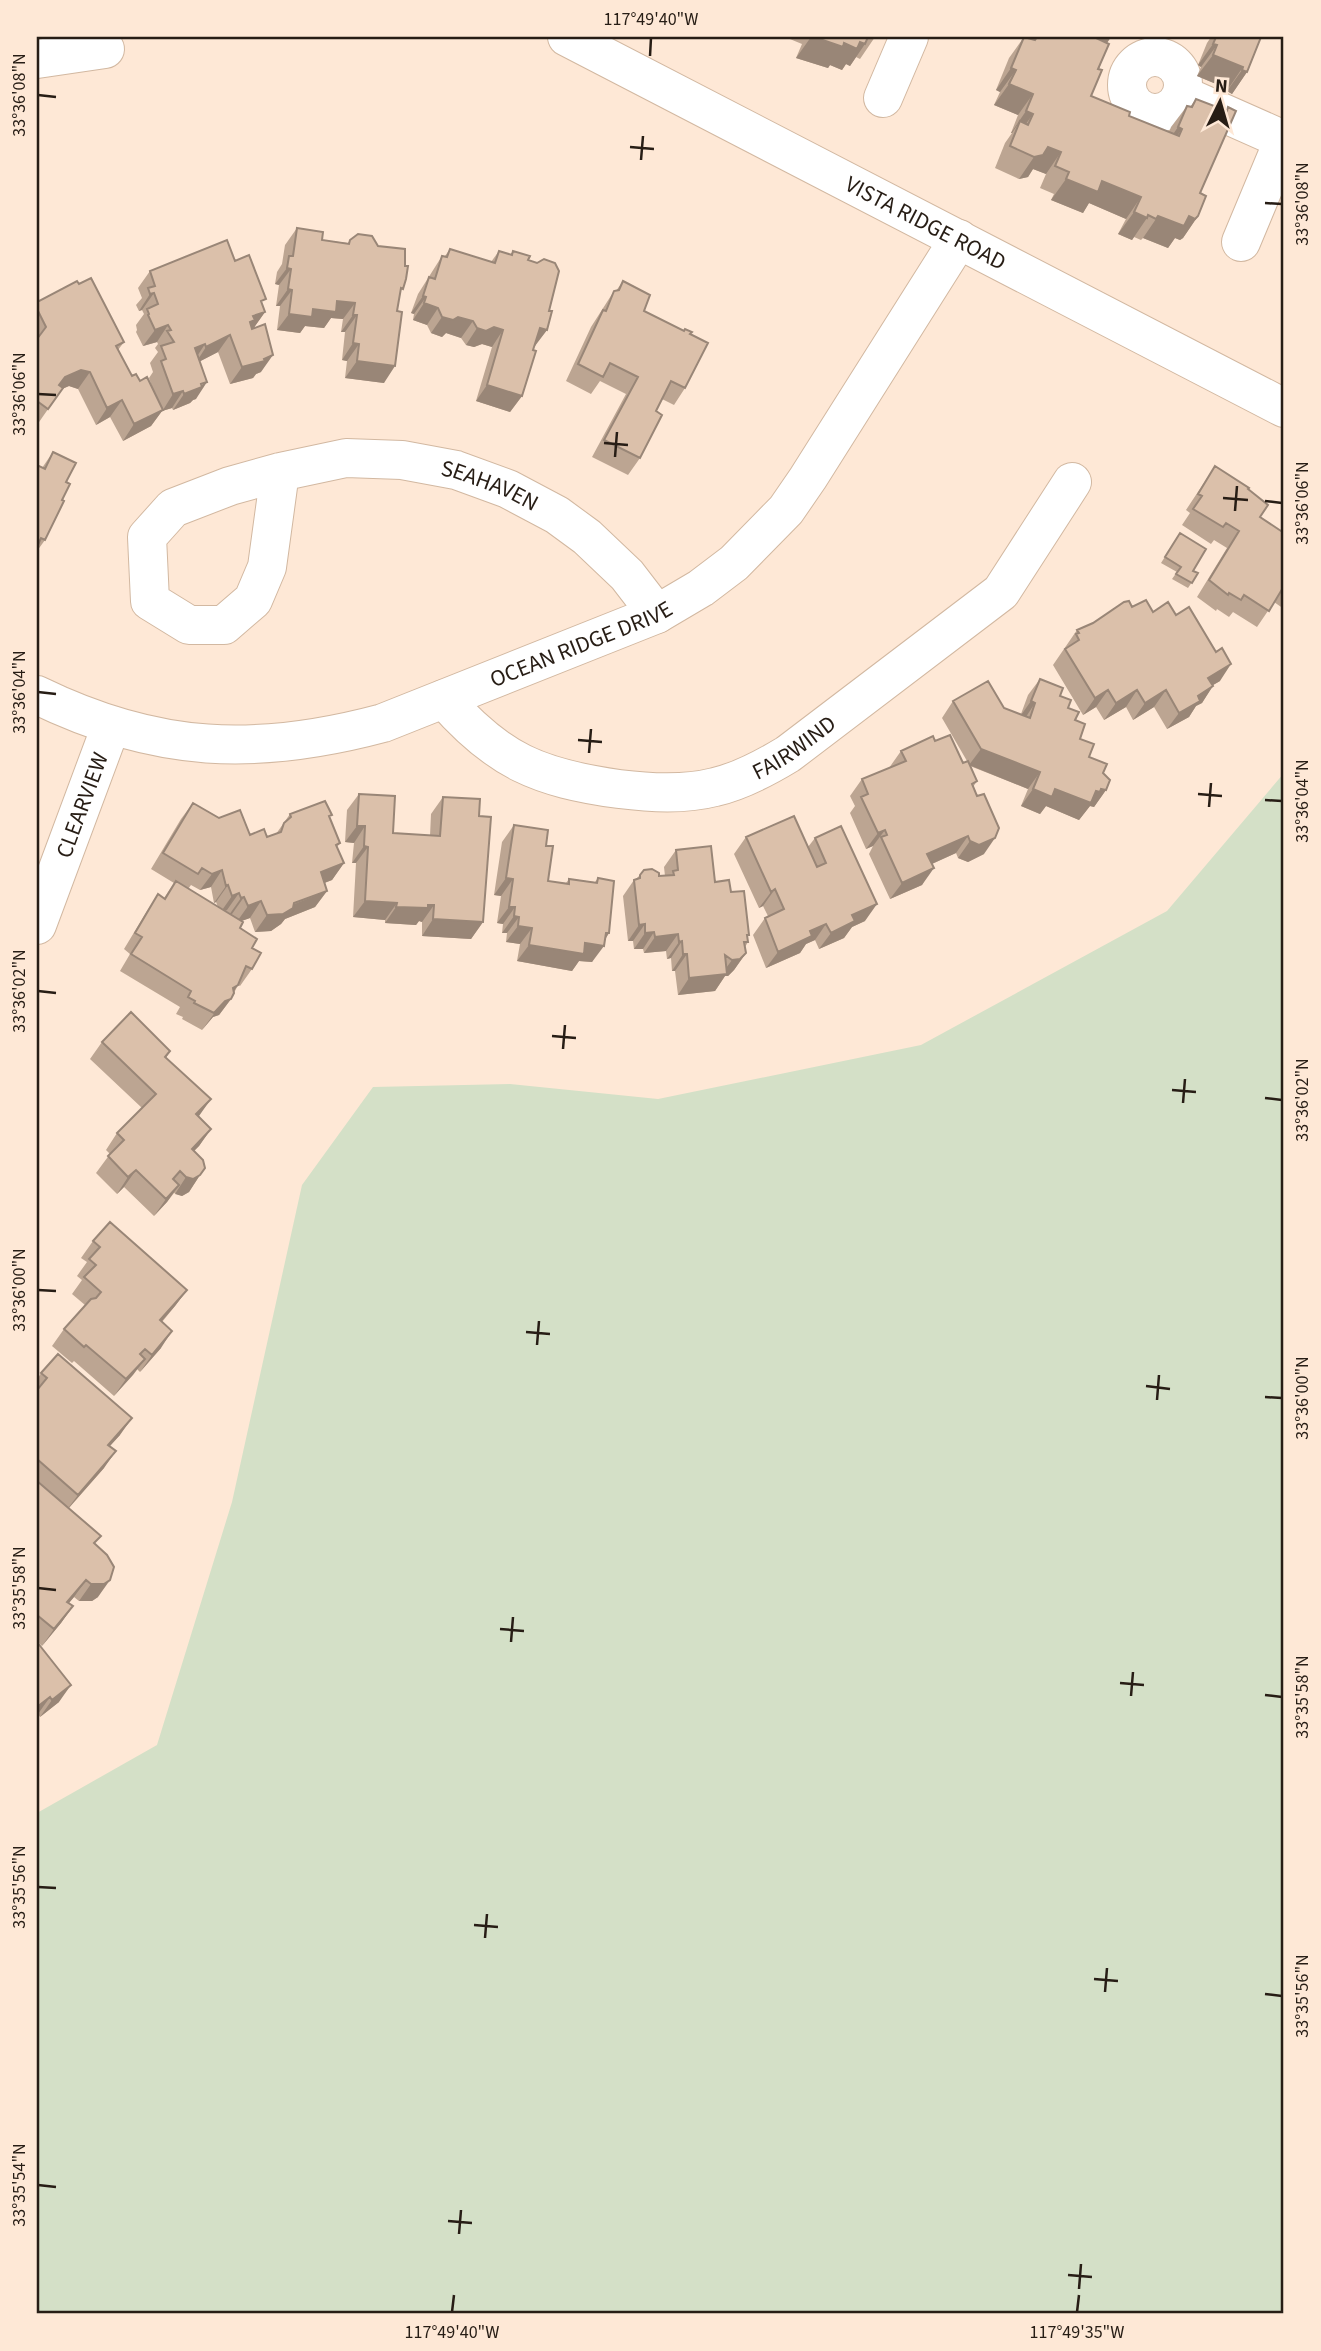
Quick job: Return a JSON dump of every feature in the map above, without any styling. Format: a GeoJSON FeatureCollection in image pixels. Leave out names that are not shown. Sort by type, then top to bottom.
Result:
{"type":"FeatureCollection","features":[{"type":"Feature","properties":{"kind":"street","name":"VISTA RIDGE ROAD"},"geometry":{"type":"LineString","coordinates":[[566,37],[1284,408]]}},
{"type":"Feature","properties":{"kind":"street"},"geometry":{"type":"LineString","coordinates":[[883,98],[909,37]]}},
{"type":"Feature","properties":{"kind":"street"},"geometry":{"type":"LineString","coordinates":[[37,59],[105,49]]}},
{"type":"Feature","properties":{"kind":"street"},"geometry":{"type":"LineString","coordinates":[[1181,95],[1284,139],[1241,242]]}},
{"type":"Feature","properties":{"kind":"street","name":"OCEAN RIDGE DRIVE"},"geometry":{"type":"LineString","coordinates":[[37,695],[67,710],[111,726],[154,737],[200,744],[270,745],[338,735],[383,723],[657,614],[701,588],[734,563],[786,510],[959,239]]}},
{"type":"Feature","properties":{"kind":"street","name":"SEAHAVEN"},"geometry":{"type":"LineString","coordinates":[[280,472],[346,458],[402,460],[456,470],[508,489],[557,515],[587,537],[627,575],[657,614]]}},
{"type":"Feature","properties":{"kind":"street","name":"FAIRWIND"},"geometry":{"type":"LineString","coordinates":[[444,699],[464,722],[490,744],[529,768],[562,779],[638,792],[669,793],[715,787],[758,772],[788,754],[1001,592],[1072,482]]}},
{"type":"Feature","properties":{"kind":"street","name":"CLEARVIEW"},"geometry":{"type":"LineString","coordinates":[[38,917],[111,726]]}},
{"type":"Feature","properties":{"kind":"green space"},"geometry":{"type":"Polygon","coordinates":[[[1284,773],[1284,2314],[37,2314],[37,1813],[157,1745],[232,1502],[302,1185],[373,1087],[510,1084],[658,1099],[921,1045],[1167,911],[1284,773]]]}},
{"type":"Feature","properties":{"kind":"building"},"geometry":{"type":"Polygon","coordinates":[[[814,37],[868,37],[865,44],[860,42],[857,49],[844,43],[843,47],[814,37]]]}},
{"type":"Feature","properties":{"kind":"building"},"geometry":{"type":"Polygon","coordinates":[[[1024,37],[1035,40],[1037,37],[1094,37],[1109,44],[1098,69],[1102,70],[1091,96],[1130,112],[1129,116],[1179,136],[1182,129],[1178,127],[1187,106],[1192,107],[1196,99],[1227,111],[1228,107],[1236,111],[1200,193],[1206,196],[1195,219],[1189,216],[1184,226],[1158,216],[1156,219],[1148,215],[1147,218],[1134,212],[1141,197],[1102,181],[1098,192],[1066,179],[1069,172],[1055,166],[1061,152],[1048,147],[1043,155],[1034,157],[1010,146],[1020,121],[1028,125],[1033,114],[1026,111],[1033,94],[1009,84],[1016,70],[1011,68],[1024,37]]]}},
{"type":"Feature","properties":{"kind":"building"},"geometry":{"type":"Polygon","coordinates":[[[1216,37],[1261,37],[1247,72],[1242,70],[1243,67],[1213,55],[1217,45],[1213,44],[1216,37]]]}},
{"type":"Feature","properties":{"kind":"building"},"geometry":{"type":"Polygon","coordinates":[[[297,228],[323,232],[322,240],[349,244],[358,234],[372,236],[378,246],[405,249],[405,266],[408,266],[397,311],[402,312],[395,366],[357,361],[359,344],[353,343],[357,315],[353,315],[355,303],[337,301],[336,312],[313,309],[312,317],[289,314],[292,290],[288,289],[291,269],[287,268],[289,256],[293,256],[297,228]]]}},
{"type":"Feature","properties":{"kind":"building"},"geometry":{"type":"Polygon","coordinates":[[[227,240],[235,261],[249,255],[266,299],[261,301],[265,312],[253,316],[255,320],[250,322],[252,329],[265,324],[273,355],[264,359],[265,361],[242,367],[230,335],[206,347],[205,344],[195,348],[207,382],[201,384],[202,387],[184,394],[183,391],[173,394],[161,361],[166,359],[161,346],[174,342],[167,331],[171,330],[168,325],[155,330],[148,315],[147,309],[158,304],[154,293],[150,294],[148,288],[155,286],[150,271],[227,240]]]}},
{"type":"Feature","properties":{"kind":"building"},"geometry":{"type":"Polygon","coordinates":[[[450,249],[495,263],[499,251],[512,255],[513,251],[530,256],[528,260],[537,263],[544,259],[555,263],[559,271],[547,330],[540,328],[522,396],[487,385],[503,330],[494,327],[486,331],[477,328],[473,321],[442,317],[438,308],[424,303],[426,297],[423,296],[429,277],[435,279],[442,256],[447,257],[450,249]]]}},
{"type":"Feature","properties":{"kind":"building"},"geometry":{"type":"Polygon","coordinates":[[[91,278],[124,342],[116,346],[132,376],[136,374],[140,381],[147,377],[163,410],[134,424],[122,400],[107,408],[90,372],[81,370],[65,377],[59,385],[63,388],[48,409],[37,401],[37,339],[46,327],[37,309],[37,302],[77,281],[79,284],[91,278]]]}},
{"type":"Feature","properties":{"kind":"building"},"geometry":{"type":"Polygon","coordinates":[[[623,281],[650,295],[644,311],[684,331],[685,329],[692,332],[690,334],[708,343],[685,388],[671,381],[656,411],[662,415],[640,458],[604,440],[638,377],[610,363],[603,377],[578,364],[603,310],[606,311],[614,291],[619,290],[623,281]]]}},
{"type":"Feature","properties":{"kind":"building"},"geometry":{"type":"Polygon","coordinates":[[[53,452],[76,463],[66,482],[70,484],[62,500],[64,501],[45,540],[41,538],[37,547],[37,465],[45,469],[53,452]]]}},
{"type":"Feature","properties":{"kind":"building"},"geometry":{"type":"Polygon","coordinates":[[[1215,466],[1249,488],[1268,505],[1260,517],[1284,533],[1284,586],[1269,611],[1244,595],[1241,600],[1229,593],[1228,595],[1209,580],[1239,531],[1226,523],[1223,527],[1193,509],[1202,496],[1198,494],[1215,466]]]}},
{"type":"Feature","properties":{"kind":"building"},"geometry":{"type":"Polygon","coordinates":[[[1180,533],[1206,549],[1193,571],[1198,573],[1192,583],[1176,574],[1181,567],[1165,557],[1180,533]]]}},
{"type":"Feature","properties":{"kind":"building"},"geometry":{"type":"Polygon","coordinates":[[[1146,600],[1153,612],[1168,602],[1176,615],[1189,607],[1216,652],[1222,648],[1231,664],[1208,678],[1213,686],[1198,696],[1200,701],[1179,713],[1166,690],[1145,703],[1137,690],[1116,703],[1108,690],[1095,698],[1065,649],[1079,640],[1077,630],[1093,623],[1124,602],[1129,601],[1132,607],[1146,600]]]}},
{"type":"Feature","properties":{"kind":"building"},"geometry":{"type":"Polygon","coordinates":[[[1040,679],[1063,688],[1060,696],[1071,700],[1068,708],[1079,712],[1075,720],[1085,724],[1080,739],[1094,744],[1089,757],[1107,764],[1103,773],[1110,780],[1106,790],[1096,791],[1091,803],[1055,789],[1052,797],[1033,789],[1040,772],[981,749],[953,701],[988,681],[1004,708],[1030,718],[1035,703],[1031,701],[1040,679]]]}},
{"type":"Feature","properties":{"kind":"building"},"geometry":{"type":"Polygon","coordinates":[[[950,735],[963,763],[968,761],[977,781],[972,784],[977,796],[984,794],[999,828],[995,838],[979,845],[970,841],[968,836],[927,854],[934,868],[902,883],[881,837],[887,835],[885,830],[878,833],[861,797],[868,794],[862,779],[906,761],[901,751],[933,736],[935,741],[950,735]]]}},
{"type":"Feature","properties":{"kind":"building"},"geometry":{"type":"Polygon","coordinates":[[[359,794],[395,796],[393,833],[440,836],[443,797],[480,799],[479,816],[491,817],[483,922],[433,919],[434,905],[428,905],[428,908],[396,907],[397,903],[365,901],[368,847],[364,846],[365,826],[357,826],[359,794]]]}},
{"type":"Feature","properties":{"kind":"building"},"geometry":{"type":"Polygon","coordinates":[[[325,801],[332,815],[329,816],[340,843],[336,845],[344,863],[321,872],[327,891],[294,903],[293,908],[283,914],[267,915],[261,901],[248,906],[239,893],[232,896],[222,870],[212,874],[202,868],[198,874],[163,853],[193,803],[219,818],[240,810],[250,835],[264,829],[267,837],[281,832],[284,823],[291,817],[290,814],[325,801]]]}},
{"type":"Feature","properties":{"kind":"building"},"geometry":{"type":"Polygon","coordinates":[[[794,816],[817,867],[826,863],[815,838],[841,826],[877,904],[852,915],[855,921],[831,933],[826,924],[810,931],[812,936],[778,952],[765,918],[784,909],[775,889],[771,892],[746,837],[794,816]]]}},
{"type":"Feature","properties":{"kind":"building"},"geometry":{"type":"Polygon","coordinates":[[[514,825],[548,830],[546,846],[553,846],[548,881],[569,884],[569,879],[597,883],[598,878],[614,881],[609,933],[606,933],[604,946],[585,943],[584,954],[529,945],[532,928],[518,926],[519,917],[514,916],[515,907],[509,907],[513,879],[506,878],[514,825]]]}},
{"type":"Feature","properties":{"kind":"building"},"geometry":{"type":"Polygon","coordinates":[[[711,846],[715,882],[729,880],[731,892],[744,891],[748,942],[744,942],[746,953],[740,959],[732,960],[725,955],[727,974],[689,978],[687,954],[683,954],[682,941],[679,942],[678,934],[655,937],[654,932],[645,933],[645,924],[639,925],[634,880],[640,878],[644,870],[652,869],[659,873],[659,876],[674,875],[673,871],[678,870],[676,850],[711,846]]]}},
{"type":"Feature","properties":{"kind":"building"},"geometry":{"type":"Polygon","coordinates":[[[176,881],[243,922],[240,928],[257,939],[252,948],[261,953],[252,969],[246,966],[238,985],[233,988],[231,999],[225,1001],[214,1013],[194,1003],[195,1001],[188,997],[191,991],[131,954],[142,937],[135,933],[158,894],[165,899],[176,881]]]}},
{"type":"Feature","properties":{"kind":"building"},"geometry":{"type":"Polygon","coordinates":[[[131,1012],[170,1051],[165,1057],[211,1099],[196,1114],[211,1129],[192,1149],[203,1160],[205,1168],[193,1179],[180,1171],[173,1179],[179,1185],[166,1199],[136,1170],[128,1177],[108,1156],[124,1140],[117,1133],[156,1094],[102,1042],[131,1012]]]}},
{"type":"Feature","properties":{"kind":"building"},"geometry":{"type":"Polygon","coordinates":[[[110,1222],[187,1290],[160,1320],[172,1331],[152,1355],[145,1349],[140,1354],[145,1359],[126,1379],[64,1329],[91,1299],[101,1292],[84,1277],[96,1265],[89,1259],[100,1247],[93,1241],[110,1222]]]}},
{"type":"Feature","properties":{"kind":"building"},"geometry":{"type":"Polygon","coordinates":[[[58,1354],[132,1418],[108,1445],[116,1451],[78,1495],[37,1459],[37,1390],[47,1378],[41,1373],[58,1354]]]}},
{"type":"Feature","properties":{"kind":"building"},"geometry":{"type":"Polygon","coordinates":[[[37,1481],[101,1536],[94,1543],[107,1555],[114,1567],[110,1580],[104,1584],[91,1584],[86,1580],[67,1602],[73,1606],[54,1629],[37,1615],[37,1481]]]}},
{"type":"Feature","properties":{"kind":"building"},"geometry":{"type":"Polygon","coordinates":[[[37,1642],[71,1685],[52,1700],[50,1697],[37,1707],[37,1642]]]}}]}
